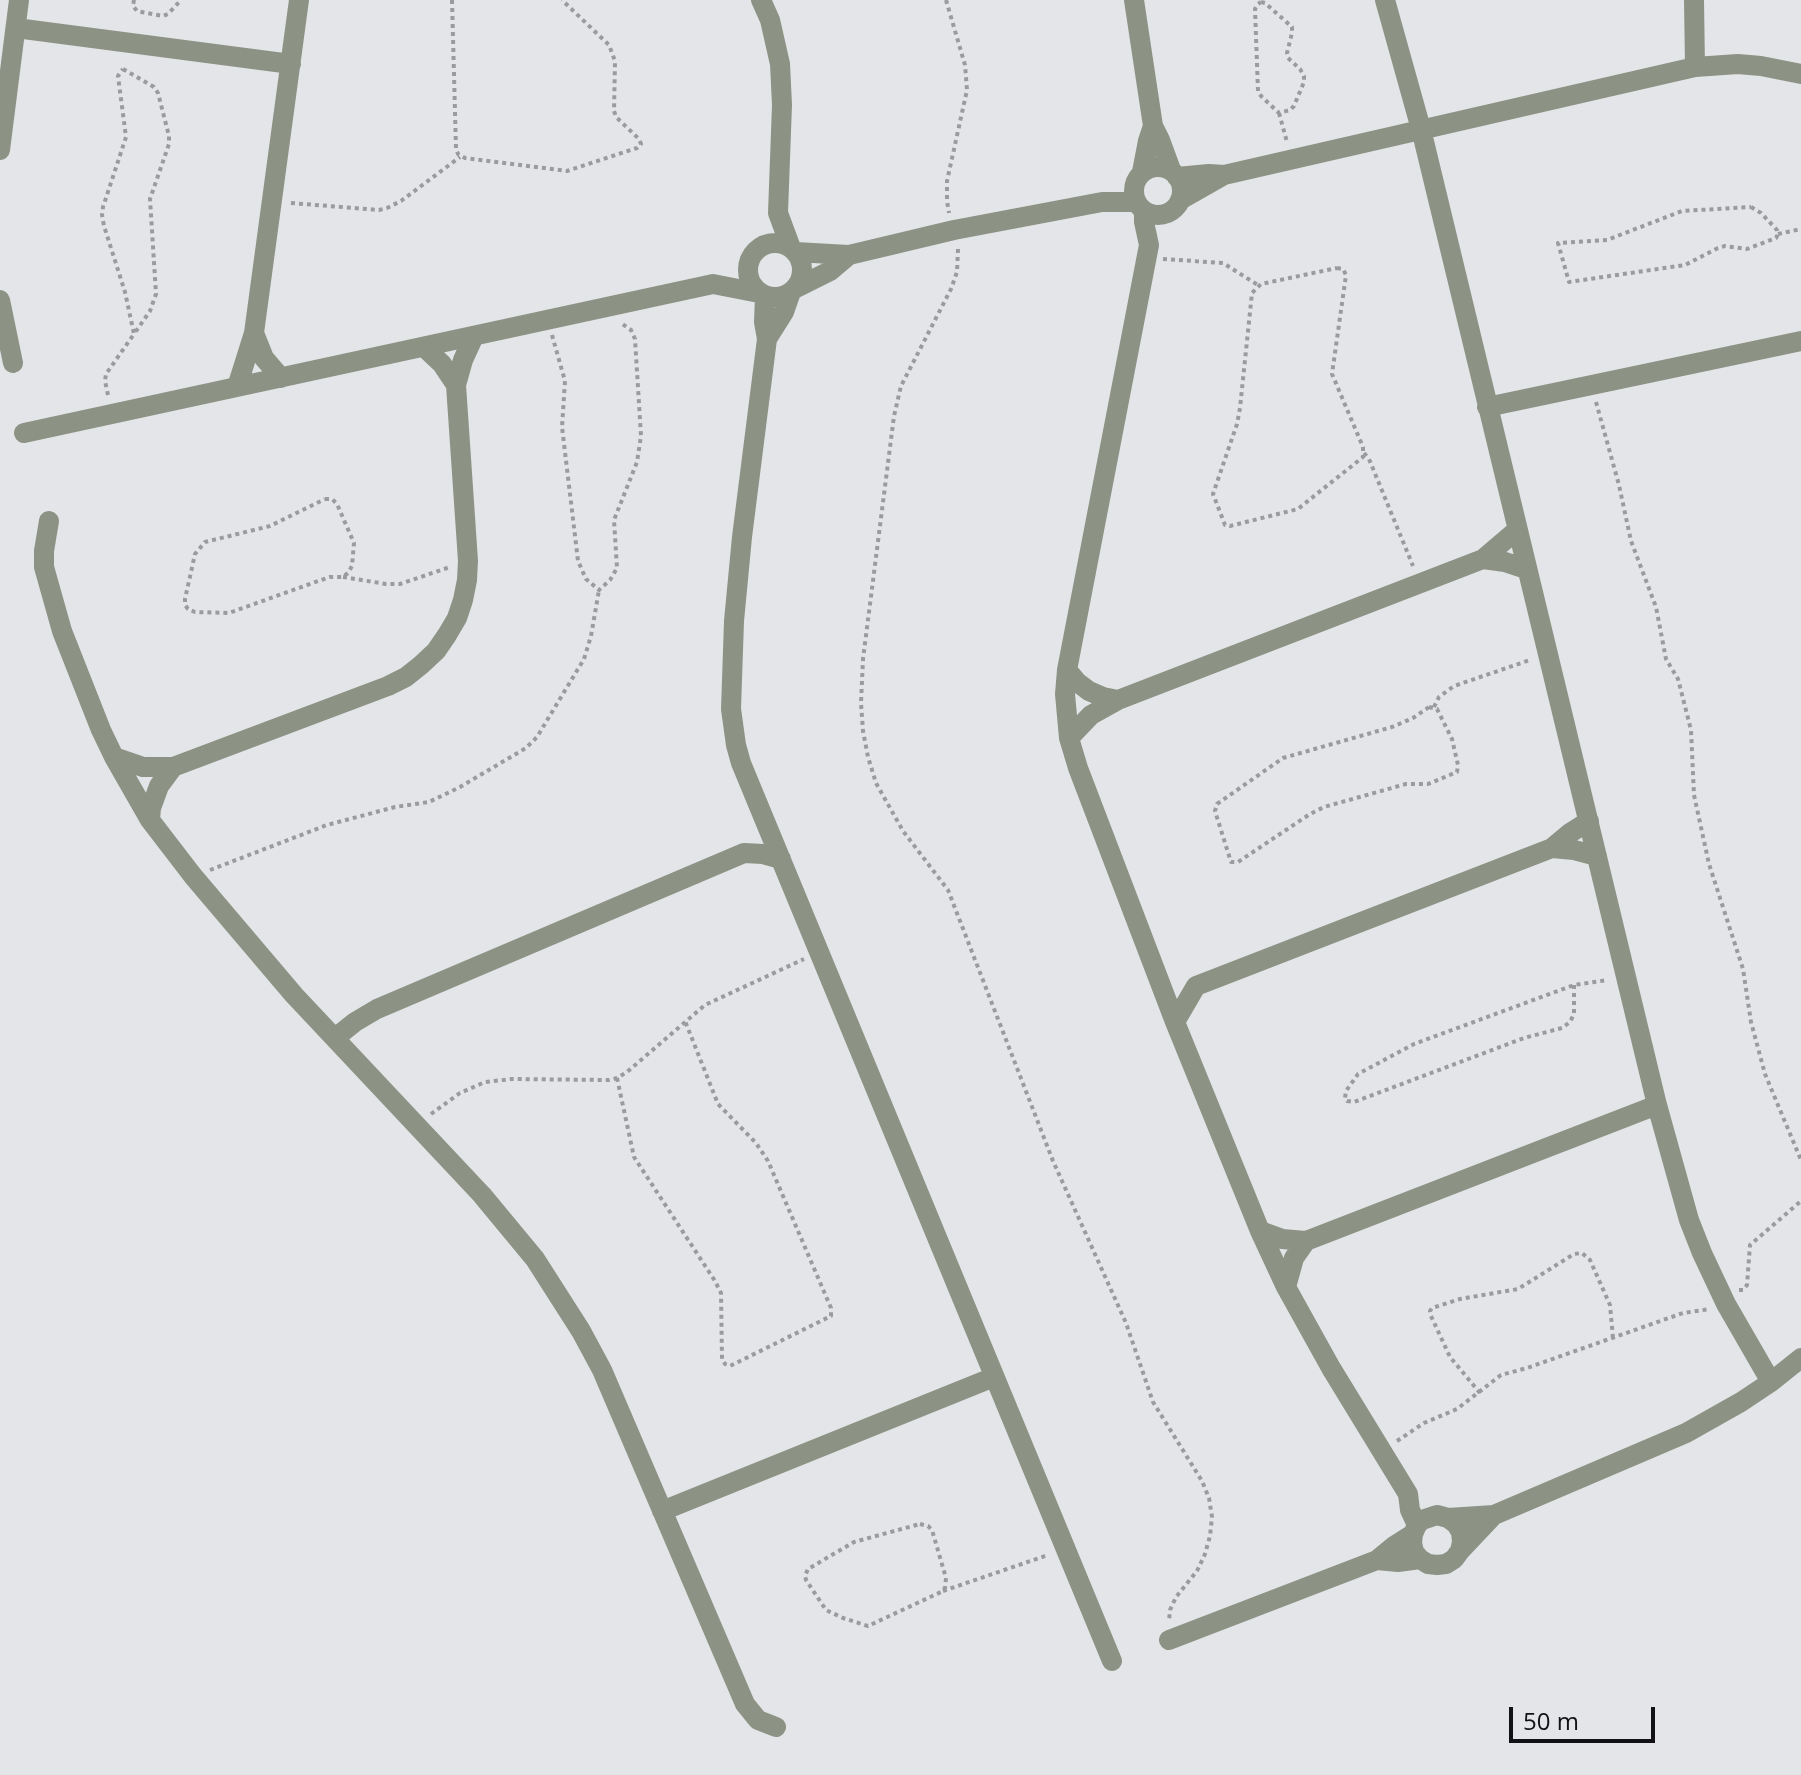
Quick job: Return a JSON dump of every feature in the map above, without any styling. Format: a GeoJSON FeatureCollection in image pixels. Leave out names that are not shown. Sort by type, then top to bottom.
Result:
{"type":"FeatureCollection","features":[{"type":"Feature","properties":{"kind":"street"},"geometry":{"type":"LineString","coordinates":[[0,150],[19,0]]}},
{"type":"Feature","properties":{"kind":"street"},"geometry":{"type":"LineString","coordinates":[[237,387],[254,333],[299,0]]}},
{"type":"Feature","properties":{"kind":"street"},"geometry":{"type":"LineString","coordinates":[[761,0],[770,20],[781,74],[778,213],[802,269],[784,312],[767,339]]}},
{"type":"Feature","properties":{"kind":"street"},"geometry":{"type":"LineString","coordinates":[[1134,0],[1153,126],[1182,188],[1148,251]]}},
{"type":"Feature","properties":{"kind":"street"},"geometry":{"type":"LineString","coordinates":[[1385,0],[1421,129],[1657,1105],[1689,1220],[1726,1304],[1771,1382]]}},
{"type":"Feature","properties":{"kind":"street"},"geometry":{"type":"LineString","coordinates":[[1694,0],[1695,67]]}},
{"type":"Feature","properties":{"kind":"street"},"geometry":{"type":"LineString","coordinates":[[16,28],[291,64]]}},
{"type":"Feature","properties":{"kind":"street"},"geometry":{"type":"LineString","coordinates":[[1102,202],[1117,188],[1153,167],[1174,174],[1224,175],[1695,67],[1749,65],[1801,74]]}},
{"type":"Feature","properties":{"kind":"street"},"geometry":{"type":"LineString","coordinates":[[1153,126],[1133,191],[1140,206],[1148,251],[1067,670],[1065,694],[1069,738],[1175,1022],[1260,1231],[1286,1287],[1331,1368],[1408,1494],[1415,1530],[1412,1543],[1414,1552],[1428,1564],[1446,1564],[1494,1515]]}},
{"type":"Feature","properties":{"kind":"street"},"geometry":{"type":"LineString","coordinates":[[713,284],[757,251],[777,243],[793,250],[849,255],[954,230],[1102,202],[1140,206],[1157,215],[1224,175]]}},
{"type":"Feature","properties":{"kind":"street"},"geometry":{"type":"LineString","coordinates":[[778,213],[748,265],[752,285],[762,294],[767,339],[734,621],[732,726],[741,763],[1112,1661]]}},
{"type":"Feature","properties":{"kind":"street"},"geometry":{"type":"LineString","coordinates":[[24,433],[713,284],[779,297],[830,271],[849,255]]}},
{"type":"Feature","properties":{"kind":"street"},"geometry":{"type":"LineString","coordinates":[[0,300],[13,363]]}},
{"type":"Feature","properties":{"kind":"street"},"geometry":{"type":"LineString","coordinates":[[254,333],[264,358],[281,378]]}},
{"type":"Feature","properties":{"kind":"street"},"geometry":{"type":"LineString","coordinates":[[114,757],[143,767],[173,767],[406,677],[436,651],[452,627],[467,580],[456,385],[474,336]]}},
{"type":"Feature","properties":{"kind":"street"},"geometry":{"type":"LineString","coordinates":[[1487,407],[1801,341]]}},
{"type":"Feature","properties":{"kind":"street"},"geometry":{"type":"LineString","coordinates":[[424,347],[442,364],[456,385]]}},
{"type":"Feature","properties":{"kind":"street"},"geometry":{"type":"LineString","coordinates":[[49,521],[44,551],[48,582],[74,666],[114,757],[150,820],[294,995],[509,1227],[558,1294],[602,1370],[745,1704],[758,1720],[776,1727]]}},
{"type":"Feature","properties":{"kind":"street"},"geometry":{"type":"LineString","coordinates":[[1069,738],[1091,715],[1118,700],[1483,559],[1517,530]]}},
{"type":"Feature","properties":{"kind":"street"},"geometry":{"type":"LineString","coordinates":[[1483,559],[1526,569]]}},
{"type":"Feature","properties":{"kind":"street"},"geometry":{"type":"LineString","coordinates":[[1067,670],[1089,691],[1118,700]]}},
{"type":"Feature","properties":{"kind":"street"},"geometry":{"type":"LineString","coordinates":[[150,820],[159,786],[173,767]]}},
{"type":"Feature","properties":{"kind":"street"},"geometry":{"type":"LineString","coordinates":[[744,853],[764,819]]}},
{"type":"Feature","properties":{"kind":"street"},"geometry":{"type":"LineString","coordinates":[[1159,980],[1196,986],[1552,848],[1589,821]]}},
{"type":"Feature","properties":{"kind":"street"},"geometry":{"type":"LineString","coordinates":[[1552,848],[1597,856]]}},
{"type":"Feature","properties":{"kind":"street"},"geometry":{"type":"LineString","coordinates":[[335,1038],[377,1009],[744,853],[781,859]]}},
{"type":"Feature","properties":{"kind":"street"},"geometry":{"type":"LineString","coordinates":[[1175,1022],[1196,986]]}},
{"type":"Feature","properties":{"kind":"street"},"geometry":{"type":"LineString","coordinates":[[1260,1231],[1282,1239],[1306,1241],[1657,1105]]}},
{"type":"Feature","properties":{"kind":"street"},"geometry":{"type":"LineString","coordinates":[[1286,1287],[1294,1258],[1306,1241]]}},
{"type":"Feature","properties":{"kind":"street"},"geometry":{"type":"LineString","coordinates":[[1169,1640],[1377,1560],[1415,1530],[1422,1520],[1494,1515],[1686,1433],[1771,1382],[1801,1358]]}},
{"type":"Feature","properties":{"kind":"street"},"geometry":{"type":"LineString","coordinates":[[662,1511],[994,1377]]}},
{"type":"Feature","properties":{"kind":"street"},"geometry":{"type":"LineString","coordinates":[[1408,1494],[1456,1524],[1461,1532],[1460,1551]]}},
{"type":"Feature","properties":{"kind":"street"},"geometry":{"type":"LineString","coordinates":[[1377,1560],[1398,1562],[1420,1559]]}},
{"type":"Feature","properties":{"kind":"path"},"geometry":{"type":"LineString","coordinates":[[134,0],[133,6],[137,11],[163,16],[181,0]]}},
{"type":"Feature","properties":{"kind":"path"},"geometry":{"type":"LineString","coordinates":[[452,0],[456,149],[460,157]]}},
{"type":"Feature","properties":{"kind":"path"},"geometry":{"type":"LineString","coordinates":[[272,202],[379,210],[401,201],[460,157],[567,171],[639,146],[639,139],[620,122],[614,111],[613,51],[562,0]]}},
{"type":"Feature","properties":{"kind":"path"},"geometry":{"type":"LineString","coordinates":[[946,0],[965,65],[967,90],[947,181],[947,201],[958,256],[957,272],[901,386],[894,416],[863,659],[863,731],[876,783],[903,831],[948,890],[1053,1161],[1126,1323],[1153,1402],[1202,1481],[1209,1498],[1212,1517],[1205,1554],[1170,1610],[1169,1640]]}},
{"type":"Feature","properties":{"kind":"path"},"geometry":{"type":"LineString","coordinates":[[1279,113],[1294,106],[1304,76],[1288,58],[1292,27],[1261,2],[1255,9],[1258,91],[1279,113],[1292,159]]}},
{"type":"Feature","properties":{"kind":"path"},"geometry":{"type":"LineString","coordinates":[[112,414],[105,377],[150,311],[156,294],[150,199],[169,144],[158,93],[154,87],[123,69],[118,76],[126,137],[102,215],[134,334]]}},
{"type":"Feature","properties":{"kind":"path"},"geometry":{"type":"LineString","coordinates":[[1778,234],[1761,213],[1751,207],[1682,211],[1607,240],[1558,243],[1569,282],[1685,265],[1718,248],[1747,249],[1776,238],[1778,234],[1801,229]]}},
{"type":"Feature","properties":{"kind":"path"},"geometry":{"type":"LineString","coordinates":[[1148,251],[1223,263],[1258,285]]}},
{"type":"Feature","properties":{"kind":"path"},"geometry":{"type":"LineString","coordinates":[[1364,453],[1298,509],[1230,526],[1223,522],[1213,494],[1237,424],[1251,299],[1258,285],[1337,268],[1346,271],[1332,374],[1420,583]]}},
{"type":"Feature","properties":{"kind":"path"},"geometry":{"type":"LineString","coordinates":[[193,876],[327,825],[395,807],[429,802],[526,748],[537,737],[584,659],[599,590],[617,568],[614,520],[637,462],[641,436],[634,334],[620,322],[614,306]]}},
{"type":"Feature","properties":{"kind":"path"},"geometry":{"type":"LineString","coordinates":[[548,320],[565,381],[562,427],[578,561],[586,579],[599,590]]}},
{"type":"Feature","properties":{"kind":"path"},"geometry":{"type":"LineString","coordinates":[[1591,385],[1631,541],[1656,607],[1666,659],[1678,679],[1691,730],[1694,795],[1709,864],[1743,969],[1751,1022],[1765,1074],[1801,1160]]}},
{"type":"Feature","properties":{"kind":"path"},"geometry":{"type":"LineString","coordinates":[[343,577],[352,566],[354,543],[337,504],[332,499],[325,499],[270,526],[205,542],[195,554],[185,605],[195,612],[229,613],[321,580],[343,577],[400,584],[468,561]]}},
{"type":"Feature","properties":{"kind":"path"},"geometry":{"type":"LineString","coordinates":[[1434,707],[1439,697],[1454,686],[1547,654]]}},
{"type":"Feature","properties":{"kind":"path"},"geometry":{"type":"LineString","coordinates":[[1434,707],[1452,739],[1458,765],[1454,774],[1428,784],[1406,784],[1324,807],[1238,862],[1231,862],[1215,811],[1217,804],[1283,758],[1392,727],[1434,707]]}},
{"type":"Feature","properties":{"kind":"path"},"geometry":{"type":"LineString","coordinates":[[416,1125],[460,1093],[485,1082],[617,1078],[705,1005],[819,952]]}},
{"type":"Feature","properties":{"kind":"path"},"geometry":{"type":"LineString","coordinates":[[1574,985],[1574,1014],[1562,1028],[1524,1038],[1354,1102],[1350,1103],[1345,1098],[1363,1070],[1414,1044],[1574,985],[1626,978]]}},
{"type":"Feature","properties":{"kind":"path"},"geometry":{"type":"LineString","coordinates":[[617,1078],[636,1163],[721,1293],[722,1359],[725,1364],[730,1366],[831,1316],[831,1308],[768,1161],[756,1143],[718,1104],[685,1021]]}},
{"type":"Feature","properties":{"kind":"path"},"geometry":{"type":"LineString","coordinates":[[1717,1285],[1741,1290],[1745,1288],[1750,1245],[1801,1201]]}},
{"type":"Feature","properties":{"kind":"path"},"geometry":{"type":"LineString","coordinates":[[1480,1393],[1450,1357],[1431,1316],[1432,1308],[1460,1299],[1518,1289],[1574,1254],[1582,1253],[1590,1260],[1610,1305],[1613,1338]]}},
{"type":"Feature","properties":{"kind":"path"},"geometry":{"type":"LineString","coordinates":[[1381,1451],[1424,1423],[1457,1409],[1501,1375],[1683,1313],[1703,1312],[1726,1304]]}},
{"type":"Feature","properties":{"kind":"path"},"geometry":{"type":"LineString","coordinates":[[943,1591],[946,1578],[932,1530],[924,1524],[854,1542],[808,1569],[805,1576],[826,1610],[868,1626],[943,1591],[1065,1549]]}}]}
